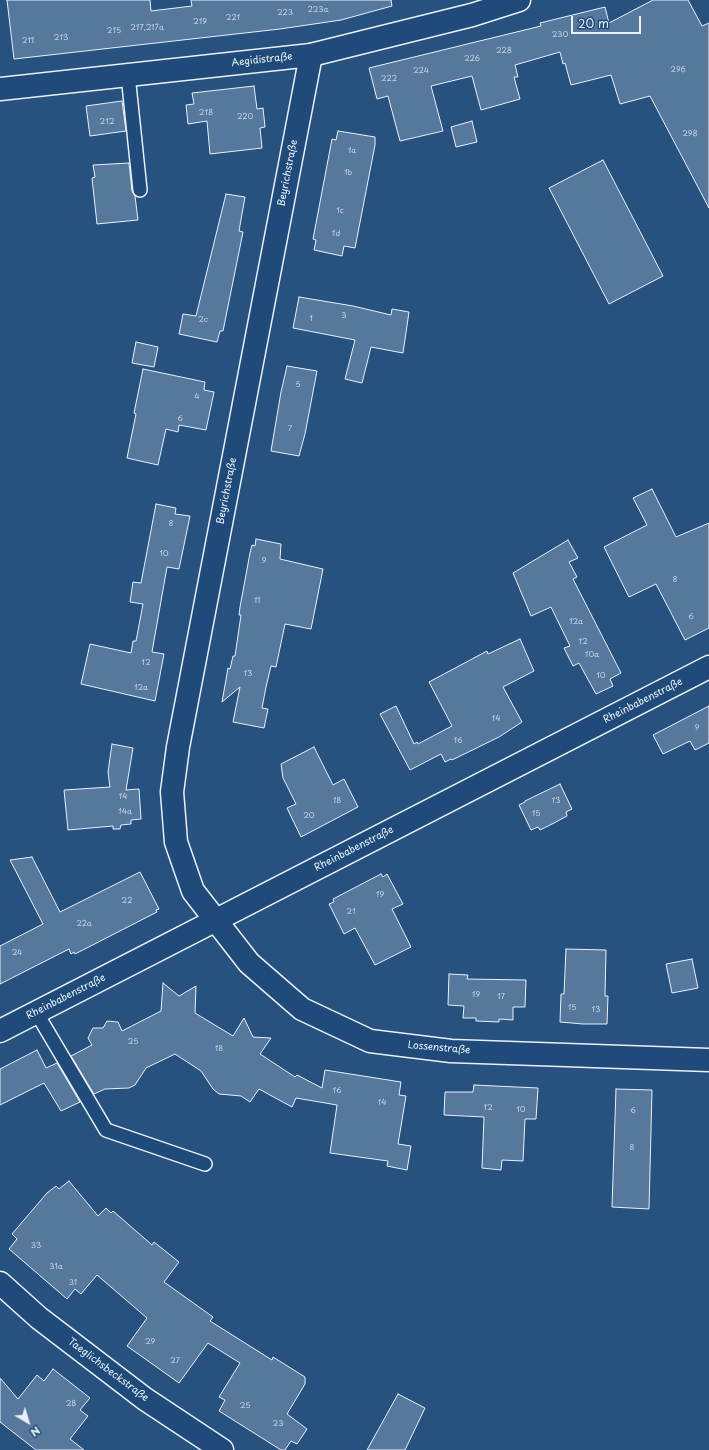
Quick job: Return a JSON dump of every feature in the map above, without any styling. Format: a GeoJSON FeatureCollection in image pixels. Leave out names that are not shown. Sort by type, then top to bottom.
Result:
{"type":"FeatureCollection","features":[{"type":"Feature","properties":{"kind":"street","name":"Aegidistraße"},"geometry":{"type":"LineString","coordinates":[[0,89],[311,55],[472,15],[519,0]]}},
{"type":"Feature","properties":{"kind":"street","name":"Beyrichstraße"},"geometry":{"type":"LineString","coordinates":[[215,920],[193,891],[176,842],[172,792],[181,731],[311,55]]}},
{"type":"Feature","properties":{"kind":"street","name":"Rheinbabenstraße"},"geometry":{"type":"LineString","coordinates":[[0,1031],[709,667]]}},
{"type":"Feature","properties":{"kind":"street","name":"Lossenstraße"},"geometry":{"type":"LineString","coordinates":[[215,920],[249,963],[302,1009],[370,1041],[452,1051],[709,1060]]}},
{"type":"Feature","properties":{"kind":"street","name":"Taeglichsbeckstraße"},"geometry":{"type":"LineString","coordinates":[[0,1283],[39,1318],[145,1399],[222,1450]]}},
{"type":"Feature","properties":{"kind":"lane"},"geometry":{"type":"LineString","coordinates":[[128,75],[140,190]]}},
{"type":"Feature","properties":{"kind":"lane"},"geometry":{"type":"LineString","coordinates":[[36,1012],[106,1130],[205,1164]]}},
{"type":"Feature","properties":{"kind":"building"},"geometry":{"type":"Polygon","coordinates":[[[7,0],[150,0],[151,11],[192,6],[191,0],[391,0],[392,6],[341,20],[280,29],[14,59],[7,0]]]}},
{"type":"Feature","properties":{"kind":"building"},"geometry":{"type":"Polygon","coordinates":[[[653,0],[688,0],[702,26],[709,23],[709,208],[650,96],[620,104],[611,75],[571,85],[565,63],[563,64],[560,52],[515,65],[518,77],[514,77],[520,99],[481,110],[472,76],[431,86],[443,131],[400,141],[388,96],[377,99],[369,68],[541,26],[540,23],[605,7],[609,23],[653,0]]]}},
{"type":"Feature","properties":{"kind":"building"},"geometry":{"type":"Polygon","coordinates":[[[254,86],[257,109],[263,108],[265,127],[260,128],[262,148],[210,154],[207,121],[188,124],[186,105],[194,104],[192,93],[254,86]]]}},
{"type":"Feature","properties":{"kind":"building"},"geometry":{"type":"Polygon","coordinates":[[[122,101],[126,131],[90,136],[86,106],[122,101]]]}},
{"type":"Feature","properties":{"kind":"building"},"geometry":{"type":"Polygon","coordinates":[[[472,121],[477,142],[456,147],[451,127],[472,121]]]}},
{"type":"Feature","properties":{"kind":"building"},"geometry":{"type":"Polygon","coordinates":[[[338,131],[375,137],[375,145],[355,248],[344,246],[342,256],[314,250],[316,240],[313,239],[332,139],[336,140],[338,131]]]}},
{"type":"Feature","properties":{"kind":"building"},"geometry":{"type":"Polygon","coordinates":[[[603,160],[663,276],[609,304],[549,188],[603,160]]]}},
{"type":"Feature","properties":{"kind":"building"},"geometry":{"type":"Polygon","coordinates":[[[129,163],[132,191],[135,196],[138,220],[97,224],[92,178],[95,177],[93,165],[129,163]]]}},
{"type":"Feature","properties":{"kind":"building"},"geometry":{"type":"Polygon","coordinates":[[[226,194],[245,197],[239,231],[243,232],[223,331],[220,331],[217,342],[179,334],[183,314],[196,316],[226,194]]]}},
{"type":"Feature","properties":{"kind":"building"},"geometry":{"type":"Polygon","coordinates":[[[299,297],[353,306],[391,315],[392,309],[409,312],[403,353],[371,347],[362,383],[345,379],[355,340],[293,328],[299,297]]]}},
{"type":"Feature","properties":{"kind":"building"},"geometry":{"type":"Polygon","coordinates":[[[136,342],[158,347],[154,367],[132,363],[136,342]]]}},
{"type":"Feature","properties":{"kind":"building"},"geometry":{"type":"Polygon","coordinates":[[[287,366],[317,371],[305,434],[299,456],[271,451],[287,366]]]}},
{"type":"Feature","properties":{"kind":"building"},"geometry":{"type":"Polygon","coordinates":[[[143,369],[205,382],[204,390],[214,392],[206,430],[179,425],[178,432],[166,429],[158,465],[127,458],[143,369]]]}},
{"type":"Feature","properties":{"kind":"building"},"geometry":{"type":"Polygon","coordinates":[[[652,489],[676,537],[709,523],[709,628],[685,640],[656,584],[629,597],[604,547],[647,525],[633,498],[652,489]]]}},
{"type":"Feature","properties":{"kind":"building"},"geometry":{"type":"Polygon","coordinates":[[[156,504],[176,508],[175,514],[190,516],[179,569],[167,567],[152,652],[164,654],[155,701],[81,684],[90,644],[131,653],[133,641],[136,641],[143,604],[130,602],[133,582],[141,583],[156,504]]]}},
{"type":"Feature","properties":{"kind":"building"},"geometry":{"type":"Polygon","coordinates":[[[256,539],[281,544],[280,559],[323,569],[311,629],[285,624],[276,667],[271,666],[266,687],[262,708],[268,709],[264,728],[233,722],[240,687],[222,702],[228,668],[230,669],[233,656],[235,656],[241,615],[239,615],[240,607],[250,553],[252,545],[255,546],[256,539]]]}},
{"type":"Feature","properties":{"kind":"building"},"geometry":{"type":"Polygon","coordinates":[[[568,540],[578,558],[569,562],[577,577],[573,579],[621,673],[610,679],[613,686],[596,694],[579,663],[573,666],[564,648],[570,646],[551,607],[531,616],[513,573],[568,540]]]}},
{"type":"Feature","properties":{"kind":"building"},"geometry":{"type":"Polygon","coordinates":[[[520,639],[534,671],[503,687],[522,722],[499,737],[452,760],[451,759],[445,762],[441,754],[410,770],[380,714],[396,706],[414,744],[417,742],[418,744],[452,726],[429,682],[487,651],[488,654],[520,639]]]}},
{"type":"Feature","properties":{"kind":"building"},"geometry":{"type":"Polygon","coordinates":[[[709,706],[709,743],[695,750],[690,741],[663,754],[653,735],[709,706]]]}},
{"type":"Feature","properties":{"kind":"building"},"geometry":{"type":"Polygon","coordinates":[[[112,744],[133,748],[126,790],[139,789],[141,819],[131,820],[131,824],[121,825],[120,829],[113,829],[113,826],[68,830],[64,790],[110,787],[108,772],[112,744]]]}},
{"type":"Feature","properties":{"kind":"building"},"geometry":{"type":"Polygon","coordinates":[[[314,747],[333,785],[344,779],[358,807],[301,837],[287,808],[296,804],[283,778],[281,764],[314,747]]]}},
{"type":"Feature","properties":{"kind":"building"},"geometry":{"type":"Polygon","coordinates":[[[560,784],[572,809],[566,812],[567,816],[554,823],[540,830],[538,827],[531,830],[519,805],[560,784]]]}},
{"type":"Feature","properties":{"kind":"building"},"geometry":{"type":"Polygon","coordinates":[[[32,857],[60,912],[140,872],[159,909],[156,910],[157,912],[75,954],[74,952],[71,954],[69,949],[0,984],[0,946],[43,924],[10,860],[32,857]]]}},
{"type":"Feature","properties":{"kind":"building"},"geometry":{"type":"Polygon","coordinates":[[[381,874],[383,877],[387,874],[403,904],[392,909],[411,947],[375,965],[355,928],[344,934],[329,904],[334,902],[333,899],[381,874]]]}},
{"type":"Feature","properties":{"kind":"building"},"geometry":{"type":"Polygon","coordinates":[[[566,949],[606,950],[605,996],[608,996],[607,1024],[560,1022],[561,994],[564,994],[566,949]]]}},
{"type":"Feature","properties":{"kind":"building"},"geometry":{"type":"Polygon","coordinates":[[[692,959],[698,988],[672,993],[666,964],[692,959]]]}},
{"type":"Feature","properties":{"kind":"building"},"geometry":{"type":"Polygon","coordinates":[[[449,974],[468,975],[467,979],[526,980],[525,1007],[513,1007],[513,1020],[499,1019],[499,1022],[476,1021],[476,1018],[463,1018],[464,1006],[448,1005],[449,974]]]}},
{"type":"Feature","properties":{"kind":"building"},"geometry":{"type":"Polygon","coordinates":[[[163,983],[179,996],[196,986],[195,1013],[233,1036],[244,1018],[253,1037],[271,1038],[260,1054],[295,1077],[297,1075],[322,1088],[325,1070],[401,1082],[399,1095],[406,1096],[398,1144],[411,1146],[407,1170],[387,1166],[388,1161],[330,1153],[337,1105],[296,1098],[292,1107],[259,1089],[250,1102],[241,1096],[219,1094],[213,1089],[201,1071],[175,1054],[146,1068],[135,1085],[129,1088],[105,1089],[94,1094],[71,1056],[92,1045],[88,1038],[93,1028],[103,1028],[107,1021],[118,1022],[122,1031],[161,1011],[163,983]]]}},
{"type":"Feature","properties":{"kind":"building"},"geometry":{"type":"Polygon","coordinates":[[[37,1050],[46,1068],[57,1063],[80,1102],[61,1111],[44,1083],[0,1105],[0,1069],[37,1050]]]}},
{"type":"Feature","properties":{"kind":"building"},"geometry":{"type":"Polygon","coordinates":[[[474,1085],[538,1088],[536,1119],[525,1119],[523,1161],[502,1160],[501,1170],[482,1168],[484,1117],[444,1115],[445,1092],[473,1092],[474,1085]]]}},
{"type":"Feature","properties":{"kind":"building"},"geometry":{"type":"Polygon","coordinates":[[[616,1089],[652,1090],[649,1209],[612,1207],[616,1089]]]}},
{"type":"Feature","properties":{"kind":"building"},"geometry":{"type":"Polygon","coordinates":[[[69,1181],[98,1216],[106,1208],[111,1213],[113,1211],[152,1245],[154,1242],[179,1262],[164,1282],[213,1317],[210,1321],[272,1360],[273,1357],[305,1377],[305,1384],[287,1414],[307,1429],[297,1444],[291,1441],[285,1450],[281,1450],[219,1411],[225,1400],[219,1397],[240,1363],[208,1343],[179,1383],[127,1346],[147,1318],[97,1275],[81,1294],[75,1289],[67,1299],[9,1249],[17,1239],[12,1234],[47,1193],[56,1186],[59,1189],[69,1181]]]}},
{"type":"Feature","properties":{"kind":"building"},"geometry":{"type":"Polygon","coordinates":[[[53,1369],[90,1398],[80,1410],[88,1416],[70,1439],[84,1450],[36,1450],[0,1422],[0,1378],[18,1399],[37,1375],[44,1381],[53,1369]]]}},
{"type":"Feature","properties":{"kind":"building"},"geometry":{"type":"Polygon","coordinates":[[[398,1394],[425,1408],[405,1450],[367,1450],[398,1394]]]}}]}
